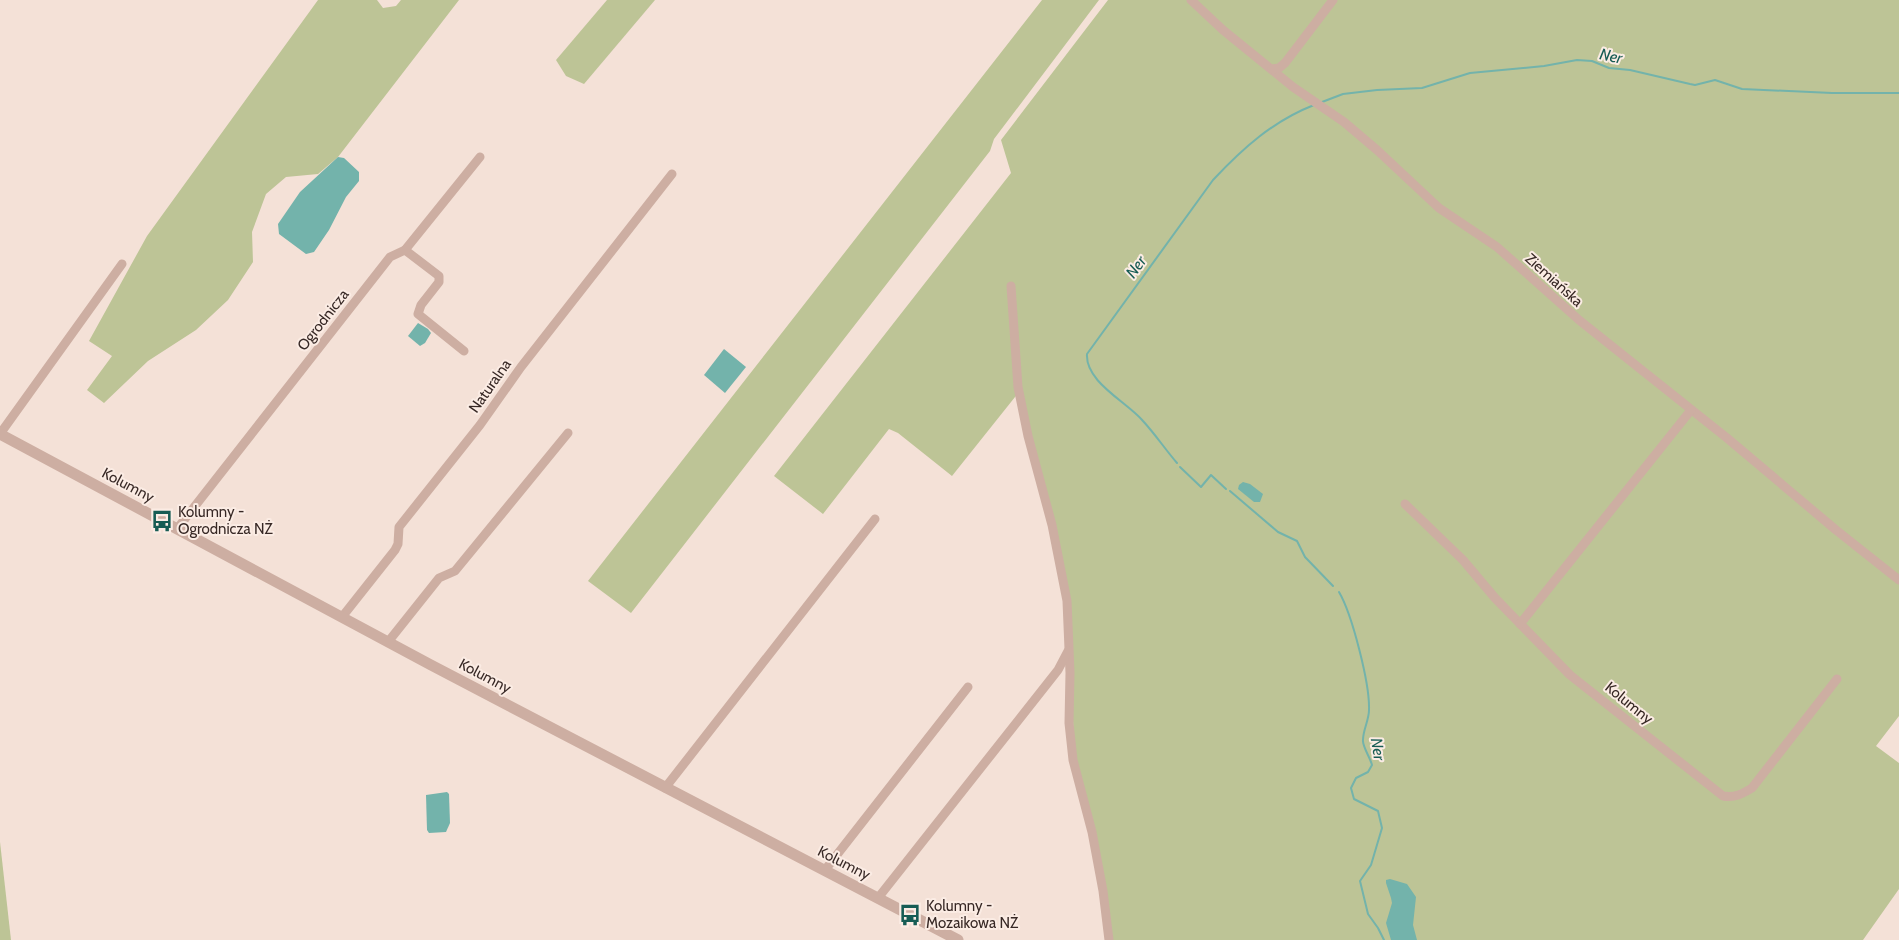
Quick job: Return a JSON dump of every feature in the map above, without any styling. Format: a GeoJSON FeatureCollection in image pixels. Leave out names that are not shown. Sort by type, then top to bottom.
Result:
{"type":"FeatureCollection","features":[{"type":"Feature","properties":{"kind":"street","name":"Ziemiańska"},"geometry":{"type":"LineString","coordinates":[[1191,0],[1223,30],[1293,87],[1344,122],[1439,208],[1497,247],[1579,320],[1899,580]]}},
{"type":"Feature","properties":{"kind":"street"},"geometry":{"type":"LineString","coordinates":[[1272,68],[1279,68],[1285,63],[1333,0]]}},
{"type":"Feature","properties":{"kind":"street","name":"Ogrodnicza"},"geometry":{"type":"LineString","coordinates":[[177,529],[390,258],[405,250],[480,158]]}},
{"type":"Feature","properties":{"kind":"street","name":"Naturalna"},"geometry":{"type":"LineString","coordinates":[[342,617],[396,550],[399,527],[480,425],[526,359],[672,174]]}},
{"type":"Feature","properties":{"kind":"street"},"geometry":{"type":"LineString","coordinates":[[405,250],[440,278],[421,305],[418,314],[464,352]]}},
{"type":"Feature","properties":{"kind":"street"},"geometry":{"type":"LineString","coordinates":[[0,434],[122,264]]}},
{"type":"Feature","properties":{"kind":"street"},"geometry":{"type":"LineString","coordinates":[[1011,286],[1018,387],[1028,436],[1052,525],[1066,594],[1070,673],[1069,723],[1073,760],[1094,842],[1109,940]]}},
{"type":"Feature","properties":{"kind":"street"},"geometry":{"type":"LineString","coordinates":[[1520,624],[1691,410]]}},
{"type":"Feature","properties":{"kind":"street"},"geometry":{"type":"LineString","coordinates":[[388,642],[439,578],[456,571],[568,432]]}},
{"type":"Feature","properties":{"kind":"street","name":"Kolumny"},"geometry":{"type":"LineString","coordinates":[[0,434],[388,642],[958,940]]}},
{"type":"Feature","properties":{"kind":"street","name":"Kolumny"},"geometry":{"type":"LineString","coordinates":[[1405,504],[1463,560],[1495,598],[1570,675],[1723,796],[1741,795],[1752,788],[1837,679]]}},
{"type":"Feature","properties":{"kind":"street"},"geometry":{"type":"LineString","coordinates":[[665,788],[875,519]]}},
{"type":"Feature","properties":{"kind":"street"},"geometry":{"type":"LineString","coordinates":[[878,898],[1058,670],[1068,651]]}},
{"type":"Feature","properties":{"kind":"street"},"geometry":{"type":"LineString","coordinates":[[825,870],[968,687]]}},
{"type":"Feature","properties":{"kind":"green space"},"geometry":{"type":"Polygon","coordinates":[[[318,0],[377,0],[383,8],[396,6],[401,0],[459,0],[338,157],[318,174],[286,177],[266,194],[252,232],[253,262],[228,300],[196,330],[148,361],[104,403],[87,390],[112,356],[89,341],[147,236],[318,0]]]}},
{"type":"Feature","properties":{"kind":"green space"},"geometry":{"type":"Polygon","coordinates":[[[607,0],[655,0],[584,84],[566,76],[556,60],[607,0]]]}},
{"type":"Feature","properties":{"kind":"green space"},"geometry":{"type":"Polygon","coordinates":[[[1042,0],[1099,0],[994,139],[990,151],[631,613],[588,581],[1042,0]]]}},
{"type":"Feature","properties":{"kind":"green space"},"geometry":{"type":"Polygon","coordinates":[[[1108,0],[1899,0],[1899,716],[1876,746],[1899,763],[1899,889],[1863,940],[1111,940],[1074,748],[1069,612],[1019,392],[952,476],[898,433],[889,429],[823,514],[774,476],[1011,173],[1001,140],[1108,0]]]}},
{"type":"Feature","properties":{"kind":"green space"},"geometry":{"type":"Polygon","coordinates":[[[0,842],[11,940],[0,940],[0,842]]]}},
{"type":"Feature","properties":{"kind":"water"},"geometry":{"type":"Polygon","coordinates":[[[338,157],[344,158],[359,172],[359,181],[346,197],[329,230],[314,252],[306,254],[279,234],[278,224],[300,192],[338,157]]]}},
{"type":"Feature","properties":{"kind":"water"},"geometry":{"type":"Polygon","coordinates":[[[418,323],[431,333],[425,343],[420,346],[408,336],[418,323]]]}},
{"type":"Feature","properties":{"kind":"water"},"geometry":{"type":"Polygon","coordinates":[[[724,349],[746,367],[725,393],[704,375],[724,349]]]}},
{"type":"Feature","properties":{"kind":"water"},"geometry":{"type":"Polygon","coordinates":[[[1243,482],[1250,484],[1263,494],[1260,502],[1254,502],[1238,489],[1239,485],[1243,482]]]}},
{"type":"Feature","properties":{"kind":"water"},"geometry":{"type":"Polygon","coordinates":[[[447,792],[449,794],[450,823],[446,832],[429,833],[427,830],[426,795],[447,792]]]}},
{"type":"Feature","properties":{"kind":"water"},"geometry":{"type":"Polygon","coordinates":[[[1390,879],[1407,884],[1416,897],[1413,925],[1417,940],[1391,940],[1386,923],[1392,903],[1386,883],[1386,880],[1390,879]]]}},
{"type":"Feature","properties":{"kind":"waterway","name":"Ner"},"geometry":{"type":"LineString","coordinates":[[1322,102],[1343,94],[1422,88],[1470,73],[1544,66],[1577,60],[1592,61],[1609,68],[1630,70],[1695,85],[1715,80],[1742,89],[1832,93],[1899,93]]}},
{"type":"Feature","properties":{"kind":"waterway","name":"Ner"},"geometry":{"type":"LineString","coordinates":[[1177,463],[1143,421],[1108,391],[1093,374],[1088,364],[1087,354],[1213,180],[1259,136],[1285,119],[1314,105]]}},
{"type":"Feature","properties":{"kind":"waterway","name":"Ner"},"geometry":{"type":"LineString","coordinates":[[1180,467],[1201,487],[1211,475],[1226,489]]}},
{"type":"Feature","properties":{"kind":"waterway","name":"Ner"},"geometry":{"type":"LineString","coordinates":[[1230,491],[1278,532],[1297,541],[1305,557],[1333,586]]}},
{"type":"Feature","properties":{"kind":"waterway","name":"Ner"},"geometry":{"type":"LineString","coordinates":[[1339,592],[1354,632],[1369,698],[1369,714],[1363,742],[1372,765],[1368,772],[1356,778],[1351,788],[1354,799],[1378,811],[1382,828],[1371,865],[1360,881],[1368,914],[1384,940]]}},
{"type":"Feature","properties":{"kind":"place","name":"Kolumny - Ogrodnicza NŻ"},"geometry":{"type":"Point","coordinates":[162,521]}},
{"type":"Feature","properties":{"kind":"place","name":"Kolumny - Mozaikowa NŻ"},"geometry":{"type":"Point","coordinates":[910,915]}}]}
